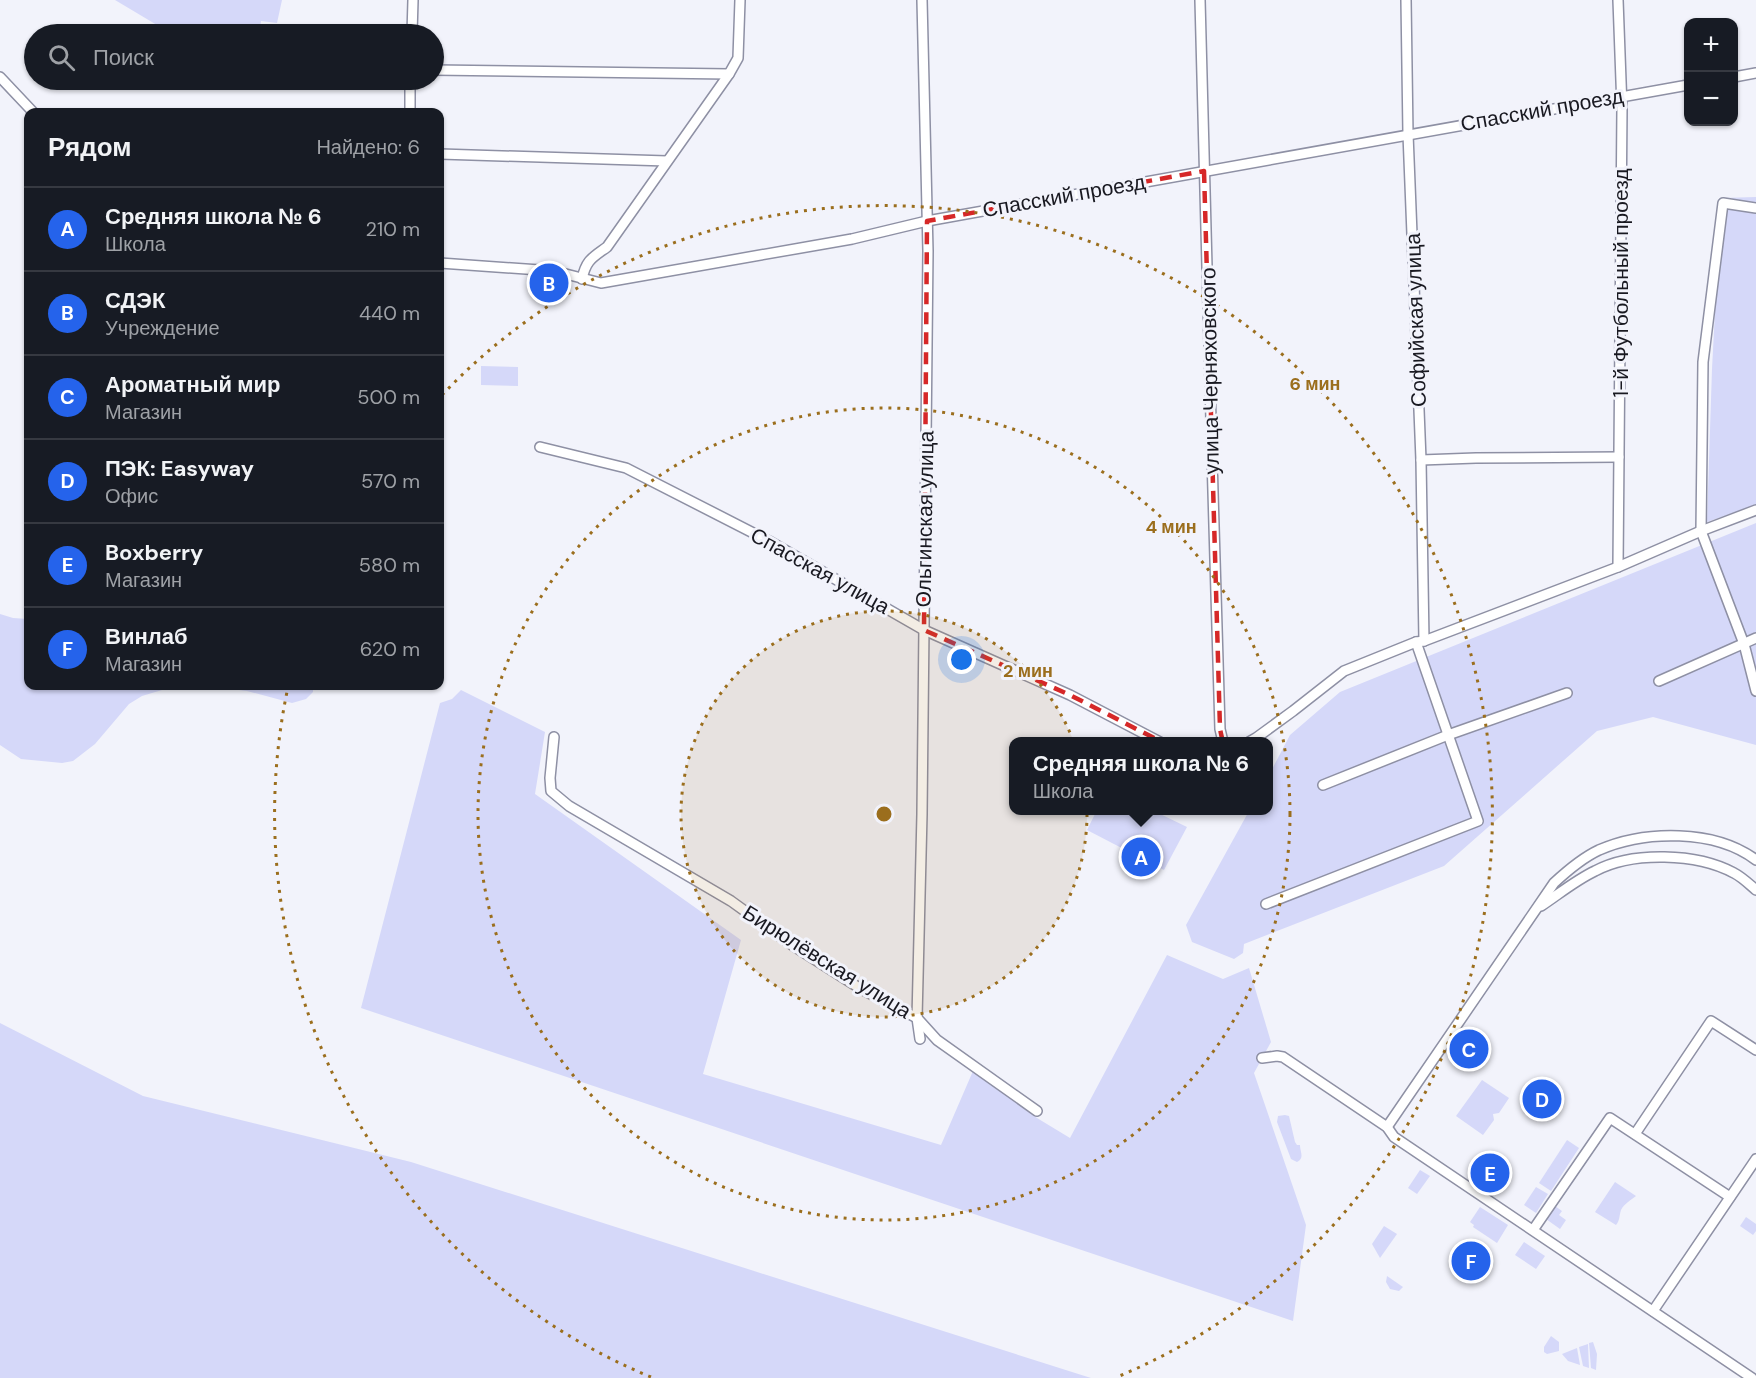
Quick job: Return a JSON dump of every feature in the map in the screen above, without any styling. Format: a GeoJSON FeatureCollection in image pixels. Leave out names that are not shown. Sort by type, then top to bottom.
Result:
{"type":"FeatureCollection","features":[{"type":"Feature","properties":{"kind":"street"},"geometry":{"type":"LineString","coordinates":[[412,24],[413,0]]}},
{"type":"Feature","properties":{"kind":"street"},"geometry":{"type":"LineString","coordinates":[[582,279],[584,266],[588,260],[607,247],[729,74],[738,58],[740,0]]}},
{"type":"Feature","properties":{"kind":"street","name":"Ольгинская улица"},"geometry":{"type":"LineString","coordinates":[[920,1039],[917,1018],[922,814],[927,221],[922,0]]}},
{"type":"Feature","properties":{"kind":"street","name":"улица Черняховского"},"geometry":{"type":"LineString","coordinates":[[1200,0],[1220,717],[1222,737]]}},
{"type":"Feature","properties":{"kind":"street","name":"Софийская улица"},"geometry":{"type":"LineString","coordinates":[[1266,904],[1478,821],[1448,735],[1420,641],[1421,460],[1408,134],[1406,0]]}},
{"type":"Feature","properties":{"kind":"street","name":"1-й Футбольный проезд"},"geometry":{"type":"LineString","coordinates":[[1618,0],[1622,96],[1618,567]]}},
{"type":"Feature","properties":{"kind":"street"},"geometry":{"type":"LineString","coordinates":[[444,70],[729,74]]}},
{"type":"Feature","properties":{"kind":"street"},"geometry":{"type":"LineString","coordinates":[[1738,76],[1756,73]]}},
{"type":"Feature","properties":{"kind":"street"},"geometry":{"type":"LineString","coordinates":[[0,77],[29,108]]}},
{"type":"Feature","properties":{"kind":"street","name":"Спасский проезд"},"geometry":{"type":"LineString","coordinates":[[444,263],[554,271],[601,283],[852,239],[927,221],[1684,86]]}},
{"type":"Feature","properties":{"kind":"street"},"geometry":{"type":"LineString","coordinates":[[410,90],[410,108]]}},
{"type":"Feature","properties":{"kind":"street"},"geometry":{"type":"LineString","coordinates":[[444,154],[667,161]]}},
{"type":"Feature","properties":{"kind":"street"},"geometry":{"type":"LineString","coordinates":[[1756,208],[1723,203],[1703,362],[1701,531],[1744,644],[1756,692]]}},
{"type":"Feature","properties":{"kind":"street","name":"Спасская улица"},"geometry":{"type":"LineString","coordinates":[[540,447],[626,468],[769,541],[924,630],[1070,695],[1152,737]]}},
{"type":"Feature","properties":{"kind":"street"},"geometry":{"type":"LineString","coordinates":[[1421,460],[1619,457]]}},
{"type":"Feature","properties":{"kind":"street"},"geometry":{"type":"LineString","coordinates":[[1257,737],[1344,671],[1618,567],[1756,510]]}},
{"type":"Feature","properties":{"kind":"street"},"geometry":{"type":"LineString","coordinates":[[1659,681],[1756,638]]}},
{"type":"Feature","properties":{"kind":"street"},"geometry":{"type":"LineString","coordinates":[[1323,785],[1448,735],[1567,693]]}},
{"type":"Feature","properties":{"kind":"street","name":"Бирюлёвская улица"},"geometry":{"type":"LineString","coordinates":[[554,736],[551,791],[569,806],[731,901],[792,945],[861,989],[917,1018],[937,1040],[1037,1111]]}},
{"type":"Feature","properties":{"kind":"street"},"geometry":{"type":"LineString","coordinates":[[1387,1127],[1554,883],[1578,862],[1599,850],[1628,840],[1683,835],[1735,848],[1756,860]]}},
{"type":"Feature","properties":{"kind":"street"},"geometry":{"type":"LineString","coordinates":[[1534,911],[1596,870],[1639,858],[1667,857],[1706,862],[1735,873],[1756,890]]}},
{"type":"Feature","properties":{"kind":"street"},"geometry":{"type":"LineString","coordinates":[[1635,1134],[1711,1021],[1756,1050]]}},
{"type":"Feature","properties":{"kind":"street"},"geometry":{"type":"LineString","coordinates":[[1262,1059],[1283,1057],[1387,1127],[1394,1137],[1752,1378]]}},
{"type":"Feature","properties":{"kind":"street"},"geometry":{"type":"LineString","coordinates":[[1533,1230],[1610,1118],[1730,1197]]}},
{"type":"Feature","properties":{"kind":"street"},"geometry":{"type":"LineString","coordinates":[[1653,1311],[1755,1163]]}},
{"type":"Feature","properties":{"kind":"highlighted area"},"geometry":{"type":"Polygon","coordinates":[[[1204,171],[1220,729],[1225,752],[1213,760],[1193,758],[1070,695],[924,630],[927,221],[1204,171]]]}},
{"type":"Feature","properties":{"kind":"shaded area"},"geometry":{"type":"Polygon","coordinates":[[[115,0],[282,0],[277,23],[261,21],[261,24],[155,24],[115,0]]]}},
{"type":"Feature","properties":{"kind":"shaded area"},"geometry":{"type":"Polygon","coordinates":[[[1756,197],[1756,505],[1707,522],[1721,198],[1756,197]]]}},
{"type":"Feature","properties":{"kind":"shaded area"},"geometry":{"type":"Polygon","coordinates":[[[481,366],[518,367],[518,386],[481,385],[481,366]]]}},
{"type":"Feature","properties":{"kind":"shaded area"},"geometry":{"type":"Polygon","coordinates":[[[1756,523],[1756,745],[1653,717],[1597,731],[1444,866],[1244,944],[1243,953],[1234,959],[1192,942],[1186,925],[1247,815],[1273,815],[1273,767],[1290,735],[1340,692],[1756,523]]]}},
{"type":"Feature","properties":{"kind":"shaded area"},"geometry":{"type":"Polygon","coordinates":[[[0,614],[24,619],[24,690],[162,690],[142,696],[129,704],[95,744],[73,761],[62,763],[21,759],[0,745],[0,614]]]}},
{"type":"Feature","properties":{"kind":"shaded area"},"geometry":{"type":"Polygon","coordinates":[[[239,690],[313,690],[313,692],[306,699],[292,703],[239,690]]]}},
{"type":"Feature","properties":{"kind":"shaded area"},"geometry":{"type":"Polygon","coordinates":[[[461,690],[545,732],[535,794],[741,940],[703,1074],[941,1145],[973,1071],[1037,1118],[1070,1138],[1167,955],[1223,979],[1249,968],[1271,1042],[1254,1073],[1306,1225],[1293,1321],[361,1008],[440,703],[452,699],[461,690]]]}},
{"type":"Feature","properties":{"kind":"shaded area"},"geometry":{"type":"Polygon","coordinates":[[[1094,815],[1162,815],[1187,827],[1164,870],[1087,830],[1094,815]]]}},
{"type":"Feature","properties":{"kind":"shaded area"},"geometry":{"type":"Polygon","coordinates":[[[0,1023],[143,1096],[411,1162],[1091,1378],[0,1378],[0,1023]]]}},
{"type":"Feature","properties":{"kind":"shaded area"},"geometry":{"type":"Polygon","coordinates":[[[1482,1080],[1509,1098],[1499,1113],[1493,1114],[1494,1120],[1483,1135],[1456,1116],[1482,1080]]]}},
{"type":"Feature","properties":{"kind":"shaded area"},"geometry":{"type":"Polygon","coordinates":[[[1278,1116],[1289,1116],[1295,1142],[1300,1145],[1301,1157],[1297,1162],[1291,1159],[1277,1122],[1278,1116]]]}},
{"type":"Feature","properties":{"kind":"shaded area"},"geometry":{"type":"Polygon","coordinates":[[[1567,1140],[1579,1148],[1551,1191],[1539,1183],[1567,1140]]]}},
{"type":"Feature","properties":{"kind":"shaded area"},"geometry":{"type":"Polygon","coordinates":[[[1420,1170],[1430,1176],[1417,1194],[1408,1188],[1420,1170]]]}},
{"type":"Feature","properties":{"kind":"shaded area"},"geometry":{"type":"Polygon","coordinates":[[[1615,1182],[1636,1196],[1622,1208],[1616,1225],[1595,1212],[1615,1182]]]}},
{"type":"Feature","properties":{"kind":"shaded area"},"geometry":{"type":"Polygon","coordinates":[[[1536,1187],[1548,1194],[1536,1213],[1524,1205],[1536,1187]]]}},
{"type":"Feature","properties":{"kind":"shaded area"},"geometry":{"type":"Polygon","coordinates":[[[1555,1206],[1562,1211],[1559,1215],[1566,1220],[1560,1229],[1546,1219],[1555,1206]]]}},
{"type":"Feature","properties":{"kind":"shaded area"},"geometry":{"type":"Polygon","coordinates":[[[1480,1207],[1508,1225],[1497,1243],[1473,1227],[1474,1225],[1470,1222],[1480,1207]]]}},
{"type":"Feature","properties":{"kind":"shaded area"},"geometry":{"type":"Polygon","coordinates":[[[1746,1217],[1756,1224],[1756,1231],[1753,1235],[1740,1226],[1746,1217]]]}},
{"type":"Feature","properties":{"kind":"shaded area"},"geometry":{"type":"Polygon","coordinates":[[[1384,1226],[1397,1234],[1380,1258],[1372,1244],[1384,1226]]]}},
{"type":"Feature","properties":{"kind":"shaded area"},"geometry":{"type":"Polygon","coordinates":[[[1524,1242],[1545,1256],[1536,1269],[1515,1255],[1524,1242]]]}},
{"type":"Feature","properties":{"kind":"shaded area"},"geometry":{"type":"Polygon","coordinates":[[[1387,1276],[1403,1287],[1399,1291],[1390,1289],[1386,1282],[1387,1276]]]}},
{"type":"Feature","properties":{"kind":"shaded area"},"geometry":{"type":"Polygon","coordinates":[[[1551,1336],[1559,1342],[1559,1351],[1547,1354],[1544,1352],[1544,1347],[1551,1336]]]}},
{"type":"Feature","properties":{"kind":"shaded area"},"geometry":{"type":"Polygon","coordinates":[[[1593,1342],[1597,1354],[1596,1370],[1591,1368],[1589,1343],[1593,1342]]]}},
{"type":"Feature","properties":{"kind":"shaded area"},"geometry":{"type":"Polygon","coordinates":[[[1588,1344],[1589,1368],[1583,1366],[1579,1347],[1588,1344]]]}},
{"type":"Feature","properties":{"kind":"shaded area"},"geometry":{"type":"Polygon","coordinates":[[[1577,1348],[1580,1365],[1568,1361],[1562,1354],[1577,1348]]]}},
{"type":"Feature","properties":{"kind":"place","name":"СДЭК"},"geometry":{"type":"Point","coordinates":[549,283]}},
{"type":"Feature","properties":{"kind":"place","name":"Средняя школа № 6"},"geometry":{"type":"Point","coordinates":[1141,857]}},
{"type":"Feature","properties":{"kind":"place","name":"Ароматный мир"},"geometry":{"type":"Point","coordinates":[1469,1049]}},
{"type":"Feature","properties":{"kind":"place","name":"ПЭК: Easyway"},"geometry":{"type":"Point","coordinates":[1542,1099]}},
{"type":"Feature","properties":{"kind":"place","name":"Boxberry"},"geometry":{"type":"Point","coordinates":[1490,1173]}},
{"type":"Feature","properties":{"kind":"place","name":"Винлаб"},"geometry":{"type":"Point","coordinates":[1471,1261]}}]}
